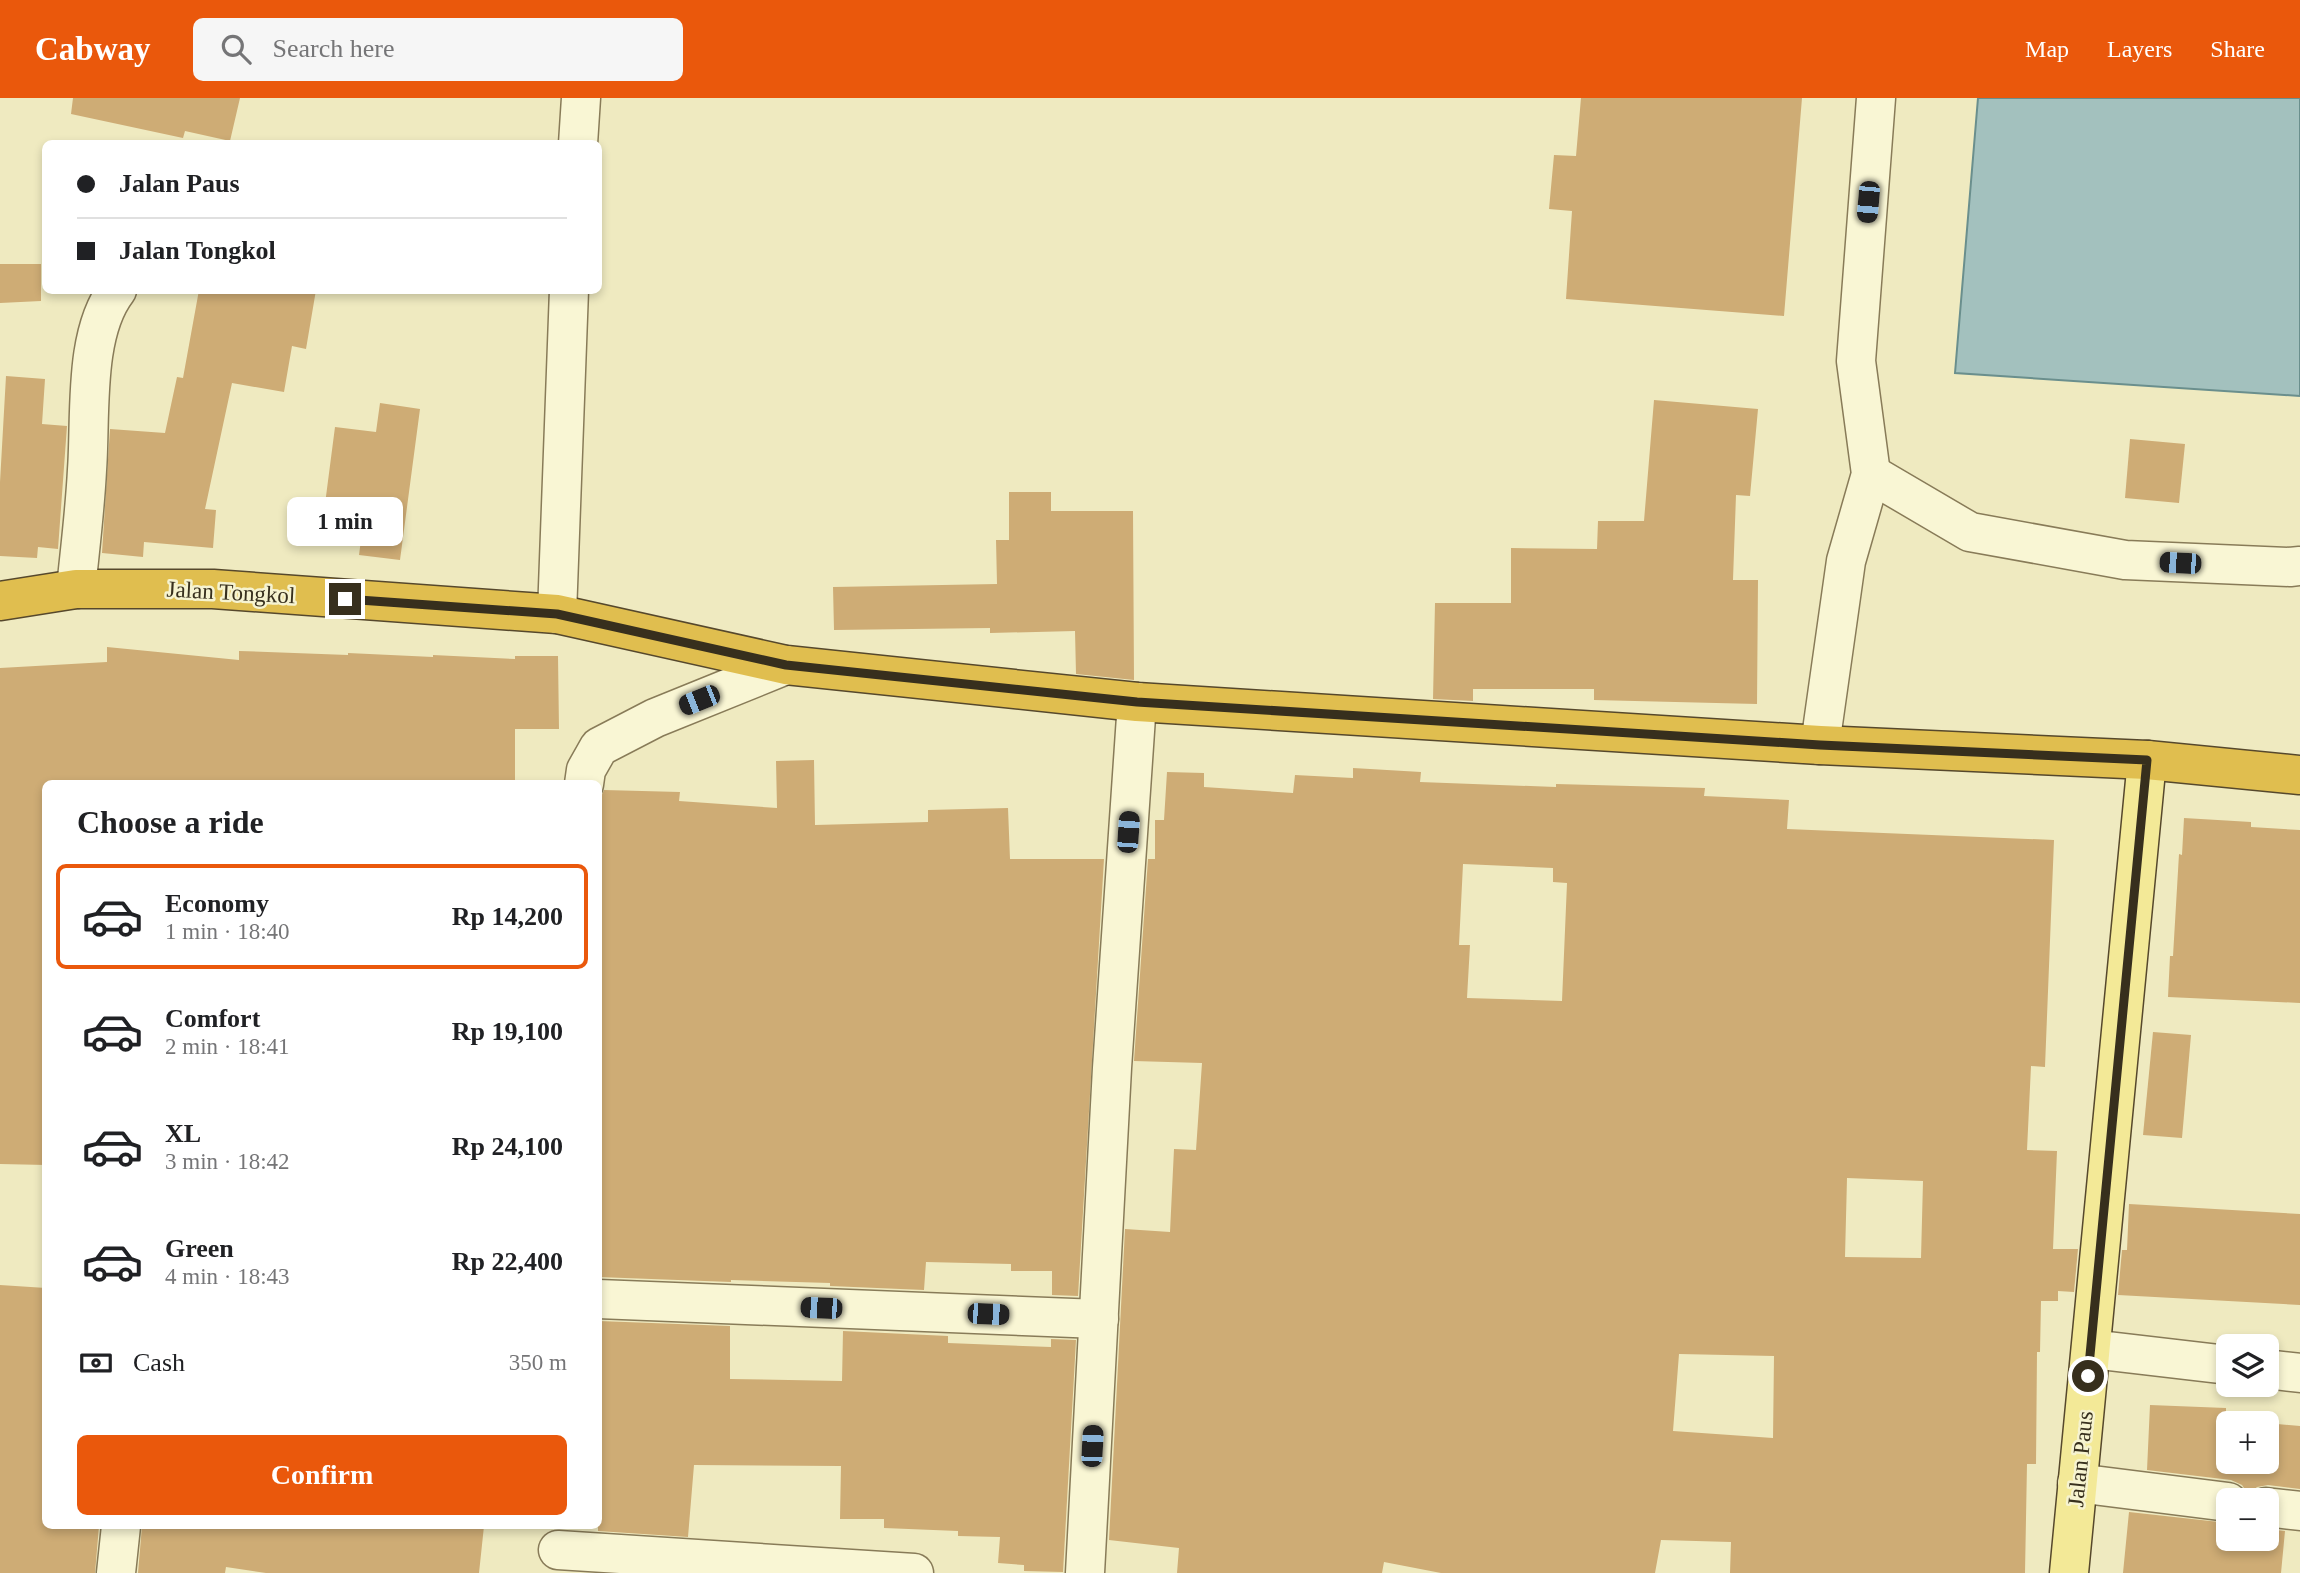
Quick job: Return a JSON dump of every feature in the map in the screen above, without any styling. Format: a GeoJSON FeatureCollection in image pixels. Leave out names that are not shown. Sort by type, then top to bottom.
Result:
{"type":"FeatureCollection","features":[{"type":"Feature","properties":{"kind":"highway","name":"Jalan Tongkol"},"geometry":{"type":"LineString","coordinates":[[0,601],[76,589],[213,589],[557,614],[786,665],[1137,702],[1820,745],[2147,760],[2300,775]]}},
{"type":"Feature","properties":{"kind":"main road","name":"Jalan Paus"},"geometry":{"type":"LineString","coordinates":[[2069,1573],[2147,760]]}},
{"type":"Feature","properties":{"kind":"street"},"geometry":{"type":"LineString","coordinates":[[578,140],[581,98]]}},
{"type":"Feature","properties":{"kind":"street"},"geometry":{"type":"LineString","coordinates":[[1820,745],[1846,561],[1871,474],[1856,361],[1877,98]]}},
{"type":"Feature","properties":{"kind":"street"},"geometry":{"type":"LineString","coordinates":[[76,589],[87,471],[93,354],[99,326],[114,294]]}},
{"type":"Feature","properties":{"kind":"street"},"geometry":{"type":"LineString","coordinates":[[557,614],[569,294]]}},
{"type":"Feature","properties":{"kind":"street"},"geometry":{"type":"LineString","coordinates":[[1871,474],[1970,532],[2125,561],[2300,566]]}},
{"type":"Feature","properties":{"kind":"street"},"geometry":{"type":"LineString","coordinates":[[585,780],[586,770],[600,747],[655,718],[786,665]]}},
{"type":"Feature","properties":{"kind":"street"},"geometry":{"type":"LineString","coordinates":[[1085,1573],[1112,1068],[1137,702]]}},
{"type":"Feature","properties":{"kind":"street"},"geometry":{"type":"LineString","coordinates":[[602,1299],[1099,1319]]}},
{"type":"Feature","properties":{"kind":"street"},"geometry":{"type":"LineString","coordinates":[[2091,1349],[2216,1364]]}},
{"type":"Feature","properties":{"kind":"street"},"geometry":{"type":"LineString","coordinates":[[2279,1371],[2300,1373]]}},
{"type":"Feature","properties":{"kind":"street"},"geometry":{"type":"LineString","coordinates":[[2077,1483],[2216,1500]]}},
{"type":"Feature","properties":{"kind":"street"},"geometry":{"type":"LineString","coordinates":[[2279,1509],[2300,1511]]}},
{"type":"Feature","properties":{"kind":"street"},"geometry":{"type":"LineString","coordinates":[[116,1573],[121,1529]]}},
{"type":"Feature","properties":{"kind":"street"},"geometry":{"type":"LineString","coordinates":[[558,1550],[914,1573]]}},
{"type":"Feature","properties":{"kind":"water"},"geometry":{"type":"Polygon","coordinates":[[[1978,98],[2300,98],[2300,396],[1955,373],[1978,98]]]}},
{"type":"Feature","properties":{"kind":"building"},"geometry":{"type":"Polygon","coordinates":[[[73,98],[240,98],[230,140],[185,131],[183,138],[71,114],[73,98]]]}},
{"type":"Feature","properties":{"kind":"building"},"geometry":{"type":"Polygon","coordinates":[[[1581,98],[1802,98],[1784,316],[1566,299],[1572,211],[1549,209],[1554,155],[1576,156],[1581,98]]]}},
{"type":"Feature","properties":{"kind":"building"},"geometry":{"type":"Polygon","coordinates":[[[0,264],[41,264],[41,301],[0,303],[0,264]]]}},
{"type":"Feature","properties":{"kind":"building"},"geometry":{"type":"Polygon","coordinates":[[[198,294],[315,294],[306,349],[292,346],[284,392],[232,383],[205,509],[216,510],[213,548],[144,542],[143,557],[102,553],[110,429],[165,433],[177,377],[183,378],[198,294]]]}},
{"type":"Feature","properties":{"kind":"building"},"geometry":{"type":"Polygon","coordinates":[[[6,376],[45,379],[42,424],[67,426],[58,549],[38,547],[37,558],[0,556],[0,482],[6,376]]]}},
{"type":"Feature","properties":{"kind":"building"},"geometry":{"type":"Polygon","coordinates":[[[1654,400],[1758,409],[1750,496],[1736,495],[1733,580],[1758,580],[1757,704],[1594,700],[1594,689],[1473,689],[1473,701],[1433,699],[1435,603],[1511,603],[1511,548],[1597,549],[1598,521],[1644,521],[1654,400]]]}},
{"type":"Feature","properties":{"kind":"building"},"geometry":{"type":"Polygon","coordinates":[[[380,403],[420,409],[400,560],[359,555],[365,509],[325,504],[335,427],[376,432],[380,403]]]}},
{"type":"Feature","properties":{"kind":"building"},"geometry":{"type":"Polygon","coordinates":[[[2130,439],[2185,444],[2179,503],[2125,498],[2130,439]]]}},
{"type":"Feature","properties":{"kind":"building"},"geometry":{"type":"Polygon","coordinates":[[[1009,492],[1051,492],[1051,511],[1133,511],[1134,680],[1076,674],[1075,631],[990,633],[990,628],[834,630],[833,587],[997,584],[996,540],[1009,540],[1009,492]]]}},
{"type":"Feature","properties":{"kind":"building"},"geometry":{"type":"Polygon","coordinates":[[[107,647],[239,660],[239,651],[515,659],[515,656],[558,656],[559,729],[515,729],[515,780],[42,780],[42,1165],[0,1164],[0,668],[107,662],[107,647]]]}},
{"type":"Feature","properties":{"kind":"building"},"geometry":{"type":"Polygon","coordinates":[[[814,760],[815,825],[928,822],[928,810],[1008,808],[1010,859],[1104,859],[1078,1296],[1052,1295],[1052,1271],[1011,1271],[1011,1264],[926,1262],[924,1290],[830,1286],[830,1283],[602,1277],[602,794],[604,790],[680,792],[679,801],[777,808],[776,761],[814,760]]]}},
{"type":"Feature","properties":{"kind":"building"},"geometry":{"type":"Polygon","coordinates":[[[1353,768],[1421,772],[1420,782],[1556,787],[1556,784],[1705,788],[1704,796],[1789,800],[1787,829],[2054,840],[2045,1067],[2031,1066],[2027,1150],[2057,1151],[2053,1249],[2078,1249],[2074,1292],[2058,1291],[2058,1301],[2041,1301],[2040,1352],[2037,1352],[2036,1464],[2027,1464],[2025,1573],[1730,1573],[1731,1542],[1661,1540],[1655,1573],[1441,1573],[1384,1562],[1382,1573],[1177,1573],[1179,1548],[1109,1540],[1125,1229],[1170,1232],[1174,1149],[1196,1150],[1202,1063],[1134,1061],[1148,859],[1155,859],[1155,820],[1164,820],[1167,772],[1204,773],[1204,787],[1293,793],[1295,775],[1353,778],[1353,768]],[[1463,864],[1459,945],[1470,945],[1467,998],[1562,1001],[1567,883],[1553,882],[1553,868],[1463,864]],[[1847,1178],[1845,1257],[1921,1258],[1923,1181],[1847,1178]],[[1679,1354],[1673,1431],[1773,1438],[1774,1356],[1679,1354]]]}},
{"type":"Feature","properties":{"kind":"building"},"geometry":{"type":"Polygon","coordinates":[[[2184,818],[2251,822],[2251,827],[2300,830],[2300,1003],[2168,997],[2184,818]]]}},
{"type":"Feature","properties":{"kind":"building"},"geometry":{"type":"Polygon","coordinates":[[[2153,1032],[2191,1035],[2182,1138],[2143,1135],[2153,1032]]]}},
{"type":"Feature","properties":{"kind":"building"},"geometry":{"type":"Polygon","coordinates":[[[2129,1204],[2300,1214],[2300,1305],[2118,1295],[2122,1250],[2127,1250],[2129,1204]]]}},
{"type":"Feature","properties":{"kind":"building"},"geometry":{"type":"Polygon","coordinates":[[[0,1285],[42,1288],[42,1529],[99,1529],[95,1573],[0,1573],[0,1285]]]}},
{"type":"Feature","properties":{"kind":"building"},"geometry":{"type":"Polygon","coordinates":[[[602,1321],[730,1326],[730,1379],[842,1381],[843,1331],[948,1336],[948,1343],[1051,1347],[1051,1339],[1076,1340],[1063,1572],[1024,1571],[1024,1565],[998,1563],[1000,1537],[958,1536],[958,1531],[884,1528],[884,1519],[840,1519],[841,1466],[694,1465],[688,1537],[598,1531],[602,1529],[602,1321]]]}},
{"type":"Feature","properties":{"kind":"building"},"geometry":{"type":"Polygon","coordinates":[[[2150,1405],[2226,1408],[2226,1411],[2216,1411],[2216,1474],[2279,1474],[2279,1424],[2300,1426],[2300,1489],[2268,1485],[2244,1488],[2231,1480],[2147,1470],[2150,1405]]]}},
{"type":"Feature","properties":{"kind":"building"},"geometry":{"type":"Polygon","coordinates":[[[2129,1512],[2216,1522],[2216,1551],[2279,1551],[2279,1530],[2285,1531],[2281,1573],[2123,1573],[2129,1512]]]}},
{"type":"Feature","properties":{"kind":"building"},"geometry":{"type":"Polygon","coordinates":[[[142,1529],[484,1529],[479,1573],[266,1573],[226,1567],[225,1573],[138,1573],[142,1529]]]}},
{"type":"Feature","properties":{"kind":"route"},"geometry":{"type":"LineString","coordinates":[[345,599],[557,614],[786,665],[1137,702],[1820,745],[2147,760],[2088,1376]]}}]}
